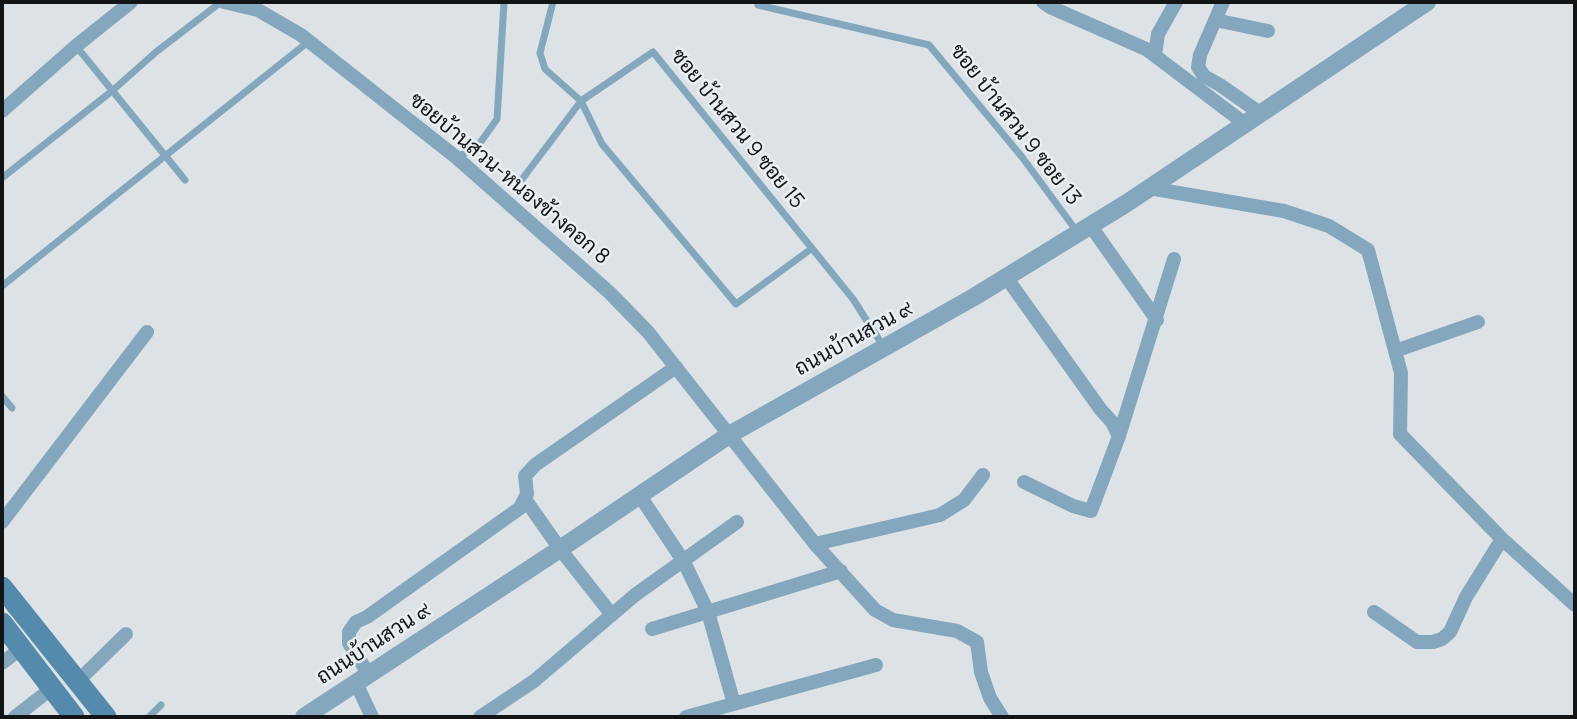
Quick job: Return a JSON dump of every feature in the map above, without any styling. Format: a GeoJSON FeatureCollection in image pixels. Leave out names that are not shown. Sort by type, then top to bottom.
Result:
{"type":"FeatureCollection","features":[{"type":"Feature","properties":{"kind":"main road"},"geometry":{"type":"LineString","coordinates":[[2,587],[106,717]]}},
{"type":"Feature","properties":{"kind":"main road"},"geometry":{"type":"LineString","coordinates":[[2,623],[74,717]]}},
{"type":"Feature","properties":{"kind":"street"},"geometry":{"type":"LineString","coordinates":[[2,111],[131,2]]}},
{"type":"Feature","properties":{"kind":"street","name":"ซอยบ้านสวน-หนองข้างคอก 8"},"geometry":{"type":"LineString","coordinates":[[226,2],[258,10],[308,41],[457,158],[611,293],[648,332],[815,544],[875,610],[893,620],[957,631],[977,642],[990,698],[1002,717]]}},
{"type":"Feature","properties":{"kind":"street"},"geometry":{"type":"LineString","coordinates":[[1043,2],[1155,55],[1244,123]]}},
{"type":"Feature","properties":{"kind":"street"},"geometry":{"type":"LineString","coordinates":[[1155,55],[1158,33],[1176,2]]}},
{"type":"Feature","properties":{"kind":"street"},"geometry":{"type":"LineString","coordinates":[[1223,2],[1200,55],[1198,67],[1204,76],[1260,113]]}},
{"type":"Feature","properties":{"kind":"street","name":"ถนนบ้านสวน ๙"},"geometry":{"type":"LineString","coordinates":[[304,717],[560,550],[729,435],[884,348],[1084,229],[1260,113],[1411,7],[1427,2]]}},
{"type":"Feature","properties":{"kind":"street"},"geometry":{"type":"LineString","coordinates":[[1215,20],[1268,31]]}},
{"type":"Feature","properties":{"kind":"street"},"geometry":{"type":"LineString","coordinates":[[1149,188],[1284,211],[1329,226],[1368,250],[1401,373],[1400,434],[1502,539],[1575,605]]}},
{"type":"Feature","properties":{"kind":"street"},"geometry":{"type":"LineString","coordinates":[[1084,229],[1157,320]]}},
{"type":"Feature","properties":{"kind":"street"},"geometry":{"type":"LineString","coordinates":[[1024,482],[1073,506],[1091,510],[1119,436],[1174,259]]}},
{"type":"Feature","properties":{"kind":"street"},"geometry":{"type":"LineString","coordinates":[[1006,277],[1112,422],[1119,436]]}},
{"type":"Feature","properties":{"kind":"street"},"geometry":{"type":"LineString","coordinates":[[1395,351],[1478,321]]}},
{"type":"Feature","properties":{"kind":"street"},"geometry":{"type":"LineString","coordinates":[[2,522],[147,332]]}},
{"type":"Feature","properties":{"kind":"street"},"geometry":{"type":"LineString","coordinates":[[372,717],[349,643],[349,632],[356,622],[367,617],[520,508],[525,499],[524,476],[536,465],[676,367]]}},
{"type":"Feature","properties":{"kind":"street"},"geometry":{"type":"LineString","coordinates":[[815,544],[940,516],[964,500],[983,475]]}},
{"type":"Feature","properties":{"kind":"street"},"geometry":{"type":"LineString","coordinates":[[640,496],[684,562],[708,612],[734,704]]}},
{"type":"Feature","properties":{"kind":"street"},"geometry":{"type":"LineString","coordinates":[[525,499],[560,550],[612,615]]}},
{"type":"Feature","properties":{"kind":"street"},"geometry":{"type":"LineString","coordinates":[[480,717],[534,681],[635,595],[737,522]]}},
{"type":"Feature","properties":{"kind":"street"},"geometry":{"type":"LineString","coordinates":[[1374,612],[1418,642],[1442,639],[1450,632],[1466,597],[1502,539]]}},
{"type":"Feature","properties":{"kind":"street"},"geometry":{"type":"LineString","coordinates":[[652,629],[841,571]]}},
{"type":"Feature","properties":{"kind":"street"},"geometry":{"type":"LineString","coordinates":[[78,682],[126,634]]}},
{"type":"Feature","properties":{"kind":"street"},"geometry":{"type":"LineString","coordinates":[[2,663],[22,648]]}},
{"type":"Feature","properties":{"kind":"street"},"geometry":{"type":"LineString","coordinates":[[686,717],[876,665]]}},
{"type":"Feature","properties":{"kind":"street"},"geometry":{"type":"LineString","coordinates":[[15,717],[52,688]]}},
{"type":"Feature","properties":{"kind":"lane"},"geometry":{"type":"LineString","coordinates":[[2,178],[156,52],[226,2]]}},
{"type":"Feature","properties":{"kind":"lane"},"geometry":{"type":"LineString","coordinates":[[457,158],[481,143],[497,119],[503,2]]}},
{"type":"Feature","properties":{"kind":"lane"},"geometry":{"type":"LineString","coordinates":[[553,2],[540,52],[545,69],[581,101],[602,144],[736,304],[811,249]]}},
{"type":"Feature","properties":{"kind":"lane","name":"ซอย บ้านสวน 9 ซอย 13"},"geometry":{"type":"LineString","coordinates":[[758,5],[929,45],[1084,229]]}},
{"type":"Feature","properties":{"kind":"lane"},"geometry":{"type":"LineString","coordinates":[[2,286],[308,41]]}},
{"type":"Feature","properties":{"kind":"lane"},"geometry":{"type":"LineString","coordinates":[[76,46],[185,180]]}},
{"type":"Feature","properties":{"kind":"lane","name":"ซอย บ้านสวน 9 ซอย 15"},"geometry":{"type":"LineString","coordinates":[[517,186],[581,101],[653,52],[853,299],[884,348]]}},
{"type":"Feature","properties":{"kind":"lane"},"geometry":{"type":"LineString","coordinates":[[2,396],[12,408]]}},
{"type":"Feature","properties":{"kind":"lane"},"geometry":{"type":"LineString","coordinates":[[149,717],[161,705]]}}]}
